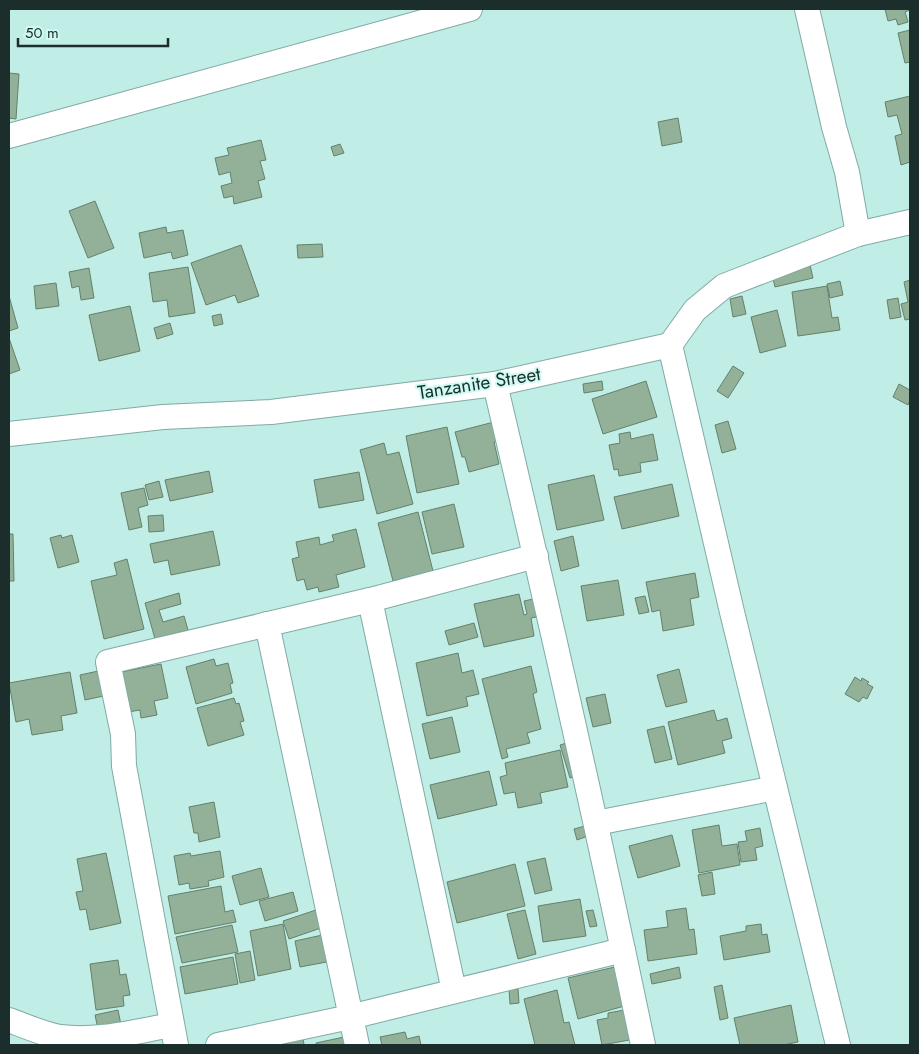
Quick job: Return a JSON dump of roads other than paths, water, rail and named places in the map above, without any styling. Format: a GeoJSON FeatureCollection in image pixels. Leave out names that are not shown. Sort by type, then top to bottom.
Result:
{"type":"FeatureCollection","features":[{"type":"Feature","properties":{"kind":"street"},"geometry":{"type":"LineString","coordinates":[[9,136],[470,9]]}},
{"type":"Feature","properties":{"kind":"street"},"geometry":{"type":"LineString","coordinates":[[807,9],[834,128],[847,172],[858,234]]}},
{"type":"Feature","properties":{"kind":"street"},"geometry":{"type":"LineString","coordinates":[[838,1045],[732,612],[670,345],[695,310],[724,286],[858,234],[910,222]]}},
{"type":"Feature","properties":{"kind":"street","name":"Tanzanite Street"},"geometry":{"type":"LineString","coordinates":[[9,434],[163,417],[271,412],[495,384],[670,345]]}},
{"type":"Feature","properties":{"kind":"street"},"geometry":{"type":"LineString","coordinates":[[495,384],[596,822],[643,1045]]}},
{"type":"Feature","properties":{"kind":"street"},"geometry":{"type":"LineString","coordinates":[[9,1020],[60,1037],[174,1035],[124,766],[123,734],[108,662],[370,600],[536,556]]}},
{"type":"Feature","properties":{"kind":"street"},"geometry":{"type":"LineString","coordinates":[[370,600],[454,991]]}},
{"type":"Feature","properties":{"kind":"street"},"geometry":{"type":"LineString","coordinates":[[267,624],[350,1017],[358,1045]]}},
{"type":"Feature","properties":{"kind":"street"},"geometry":{"type":"LineString","coordinates":[[596,822],[775,788]]}},
{"type":"Feature","properties":{"kind":"street"},"geometry":{"type":"LineString","coordinates":[[218,1045],[350,1017],[623,950]]}}]}
